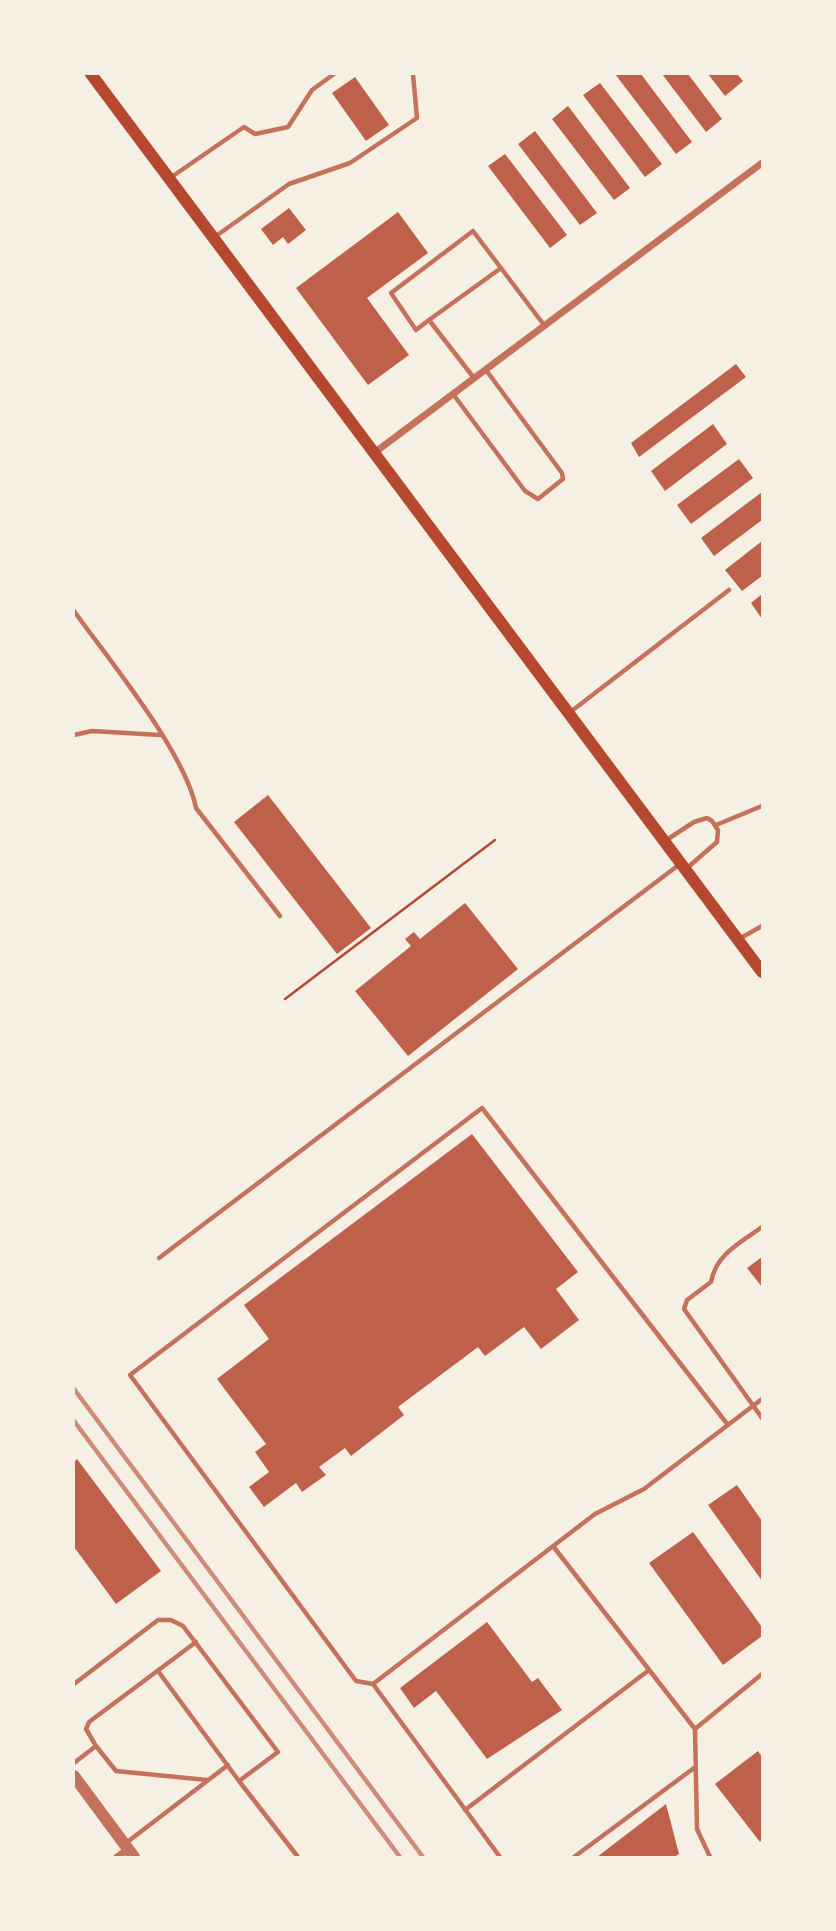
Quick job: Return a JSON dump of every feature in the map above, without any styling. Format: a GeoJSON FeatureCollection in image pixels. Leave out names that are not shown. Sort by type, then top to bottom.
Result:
{"type":"FeatureCollection","features":[{"type":"Feature","properties":{"kind":"main road"},"geometry":{"type":"LineString","coordinates":[[91,74],[762,972]]}},
{"type":"Feature","properties":{"kind":"street"},"geometry":{"type":"LineString","coordinates":[[374,453],[762,163]]}},
{"type":"Feature","properties":{"kind":"street"},"geometry":{"type":"LineString","coordinates":[[74,1776],[126,1852]]}},
{"type":"Feature","properties":{"kind":"lane"},"geometry":{"type":"LineString","coordinates":[[169,178],[244,127],[255,134],[288,127],[304,107],[312,90],[334,74]]}},
{"type":"Feature","properties":{"kind":"lane"},"geometry":{"type":"LineString","coordinates":[[214,238],[289,184],[350,163],[416,118],[413,74]]}},
{"type":"Feature","properties":{"kind":"lane"},"geometry":{"type":"LineString","coordinates":[[501,268],[416,330],[391,293],[473,231],[545,326]]}},
{"type":"Feature","properties":{"kind":"lane"},"geometry":{"type":"LineString","coordinates":[[429,320],[474,378]]}},
{"type":"Feature","properties":{"kind":"lane"},"geometry":{"type":"LineString","coordinates":[[453,394],[525,491],[538,499],[563,479],[562,473],[486,370]]}},
{"type":"Feature","properties":{"kind":"lane"},"geometry":{"type":"LineString","coordinates":[[569,713],[729,590]]}},
{"type":"Feature","properties":{"kind":"lane"},"geometry":{"type":"LineString","coordinates":[[74,611],[161,735],[193,794],[196,808],[280,916]]}},
{"type":"Feature","properties":{"kind":"lane"},"geometry":{"type":"LineString","coordinates":[[74,735],[92,731],[161,735]]}},
{"type":"Feature","properties":{"kind":"lane"},"geometry":{"type":"LineString","coordinates":[[716,825],[762,806]]}},
{"type":"Feature","properties":{"kind":"lane"},"geometry":{"type":"LineString","coordinates":[[159,1258],[717,842],[716,825],[712,821],[702,819],[664,841]]}},
{"type":"Feature","properties":{"kind":"lane"},"geometry":{"type":"LineString","coordinates":[[738,939],[762,926]]}},
{"type":"Feature","properties":{"kind":"lane"},"geometry":{"type":"LineString","coordinates":[[500,1857],[373,1684],[356,1681],[130,1375],[482,1108],[728,1425]]}},
{"type":"Feature","properties":{"kind":"lane"},"geometry":{"type":"LineString","coordinates":[[762,1227],[722,1256],[714,1268],[711,1282],[687,1300],[684,1310],[762,1418]]}},
{"type":"Feature","properties":{"kind":"lane"},"geometry":{"type":"LineString","coordinates":[[373,1684],[595,1514],[645,1489],[762,1399]]}},
{"type":"Feature","properties":{"kind":"lane"},"geometry":{"type":"LineString","coordinates":[[553,1546],[695,1729],[697,1829],[710,1857]]}},
{"type":"Feature","properties":{"kind":"lane"},"geometry":{"type":"LineString","coordinates":[[74,1684],[158,1620],[177,1622],[196,1642],[278,1752],[239,1781]]}},
{"type":"Feature","properties":{"kind":"lane"},"geometry":{"type":"LineString","coordinates":[[196,1642],[89,1722],[87,1733],[116,1771],[207,1780]]}},
{"type":"Feature","properties":{"kind":"lane"},"geometry":{"type":"LineString","coordinates":[[465,1810],[649,1670]]}},
{"type":"Feature","properties":{"kind":"lane"},"geometry":{"type":"LineString","coordinates":[[158,1671],[298,1857]]}},
{"type":"Feature","properties":{"kind":"lane"},"geometry":{"type":"LineString","coordinates":[[695,1729],[762,1674]]}},
{"type":"Feature","properties":{"kind":"lane"},"geometry":{"type":"LineString","coordinates":[[74,1763],[96,1746]]}},
{"type":"Feature","properties":{"kind":"lane"},"geometry":{"type":"LineString","coordinates":[[126,1852],[207,1780],[228,1765]]}},
{"type":"Feature","properties":{"kind":"lane"},"geometry":{"type":"LineString","coordinates":[[574,1857],[695,1767]]}},
{"type":"Feature","properties":{"kind":"path"},"geometry":{"type":"LineString","coordinates":[[285,999],[495,840]]}},
{"type":"Feature","properties":{"kind":"building"},"geometry":{"type":"Polygon","coordinates":[[[615,74],[641,74],[692,142],[676,154],[615,74]]]}},
{"type":"Feature","properties":{"kind":"building"},"geometry":{"type":"Polygon","coordinates":[[[662,74],[688,74],[722,119],[706,132],[662,74]]]}},
{"type":"Feature","properties":{"kind":"building"},"geometry":{"type":"Polygon","coordinates":[[[708,74],[737,74],[743,81],[725,96],[708,74]]]}},
{"type":"Feature","properties":{"kind":"building"},"geometry":{"type":"Polygon","coordinates":[[[355,77],[389,125],[366,141],[332,93],[355,77]]]}},
{"type":"Feature","properties":{"kind":"building"},"geometry":{"type":"Polygon","coordinates":[[[600,83],[662,164],[645,177],[583,95],[600,83]]]}},
{"type":"Feature","properties":{"kind":"building"},"geometry":{"type":"Polygon","coordinates":[[[568,106],[630,188],[614,200],[552,119],[568,106]]]}},
{"type":"Feature","properties":{"kind":"building"},"geometry":{"type":"Polygon","coordinates":[[[535,131],[597,213],[580,225],[518,144],[535,131]]]}},
{"type":"Feature","properties":{"kind":"building"},"geometry":{"type":"Polygon","coordinates":[[[505,154],[567,235],[550,248],[488,166],[505,154]]]}},
{"type":"Feature","properties":{"kind":"building"},"geometry":{"type":"Polygon","coordinates":[[[289,208],[306,230],[288,244],[283,237],[273,245],[261,229],[289,208]]]}},
{"type":"Feature","properties":{"kind":"building"},"geometry":{"type":"Polygon","coordinates":[[[398,212],[428,253],[367,298],[409,355],[368,385],[296,288],[398,212]]]}},
{"type":"Feature","properties":{"kind":"building"},"geometry":{"type":"Polygon","coordinates":[[[736,364],[746,377],[639,457],[631,443],[736,364]]]}},
{"type":"Feature","properties":{"kind":"building"},"geometry":{"type":"Polygon","coordinates":[[[713,424],[727,444],[665,491],[651,471],[713,424]]]}},
{"type":"Feature","properties":{"kind":"building"},"geometry":{"type":"Polygon","coordinates":[[[739,459],[753,478],[691,524],[677,505],[739,459]]]}},
{"type":"Feature","properties":{"kind":"building"},"geometry":{"type":"Polygon","coordinates":[[[762,492],[762,520],[714,556],[701,538],[762,492]]]}},
{"type":"Feature","properties":{"kind":"building"},"geometry":{"type":"Polygon","coordinates":[[[762,541],[762,576],[742,591],[725,570],[762,541]]]}},
{"type":"Feature","properties":{"kind":"building"},"geometry":{"type":"Polygon","coordinates":[[[762,594],[762,619],[751,603],[762,594]]]}},
{"type":"Feature","properties":{"kind":"building"},"geometry":{"type":"Polygon","coordinates":[[[268,795],[371,928],[337,954],[234,822],[268,795]]]}},
{"type":"Feature","properties":{"kind":"building"},"geometry":{"type":"Polygon","coordinates":[[[465,903],[518,969],[408,1056],[355,991],[411,946],[405,939],[414,932],[420,939],[465,903]]]}},
{"type":"Feature","properties":{"kind":"building"},"geometry":{"type":"Polygon","coordinates":[[[472,1134],[578,1272],[556,1289],[579,1320],[541,1349],[524,1327],[485,1356],[478,1347],[398,1407],[404,1415],[351,1456],[345,1448],[319,1467],[326,1475],[302,1492],[296,1483],[264,1507],[249,1487],[269,1472],[255,1452],[266,1444],[217,1379],[269,1339],[244,1305],[472,1134]]]}},
{"type":"Feature","properties":{"kind":"building"},"geometry":{"type":"Polygon","coordinates":[[[762,1257],[762,1287],[747,1268],[762,1257]]]}},
{"type":"Feature","properties":{"kind":"building"},"geometry":{"type":"Polygon","coordinates":[[[77,1459],[161,1571],[116,1604],[74,1547],[74,1462],[77,1459]]]}},
{"type":"Feature","properties":{"kind":"building"},"geometry":{"type":"Polygon","coordinates":[[[737,1485],[762,1521],[762,1581],[708,1505],[737,1485]]]}},
{"type":"Feature","properties":{"kind":"building"},"geometry":{"type":"Polygon","coordinates":[[[693,1532],[762,1627],[762,1636],[723,1665],[649,1563],[693,1532]]]}},
{"type":"Feature","properties":{"kind":"building"},"geometry":{"type":"Polygon","coordinates":[[[487,1622],[532,1682],[538,1678],[562,1710],[487,1759],[436,1691],[414,1708],[400,1688],[487,1622]]]}},
{"type":"Feature","properties":{"kind":"building"},"geometry":{"type":"Polygon","coordinates":[[[758,1751],[762,1757],[760,1842],[715,1784],[758,1751]]]}},
{"type":"Feature","properties":{"kind":"building"},"geometry":{"type":"Polygon","coordinates":[[[666,1804],[679,1854],[674,1857],[597,1857],[666,1804]]]}},
{"type":"Feature","properties":{"kind":"railway"},"geometry":{"type":"LineString","coordinates":[[74,1389],[423,1857]]}},
{"type":"Feature","properties":{"kind":"railway"},"geometry":{"type":"LineString","coordinates":[[74,1421],[400,1857]]}}]}
